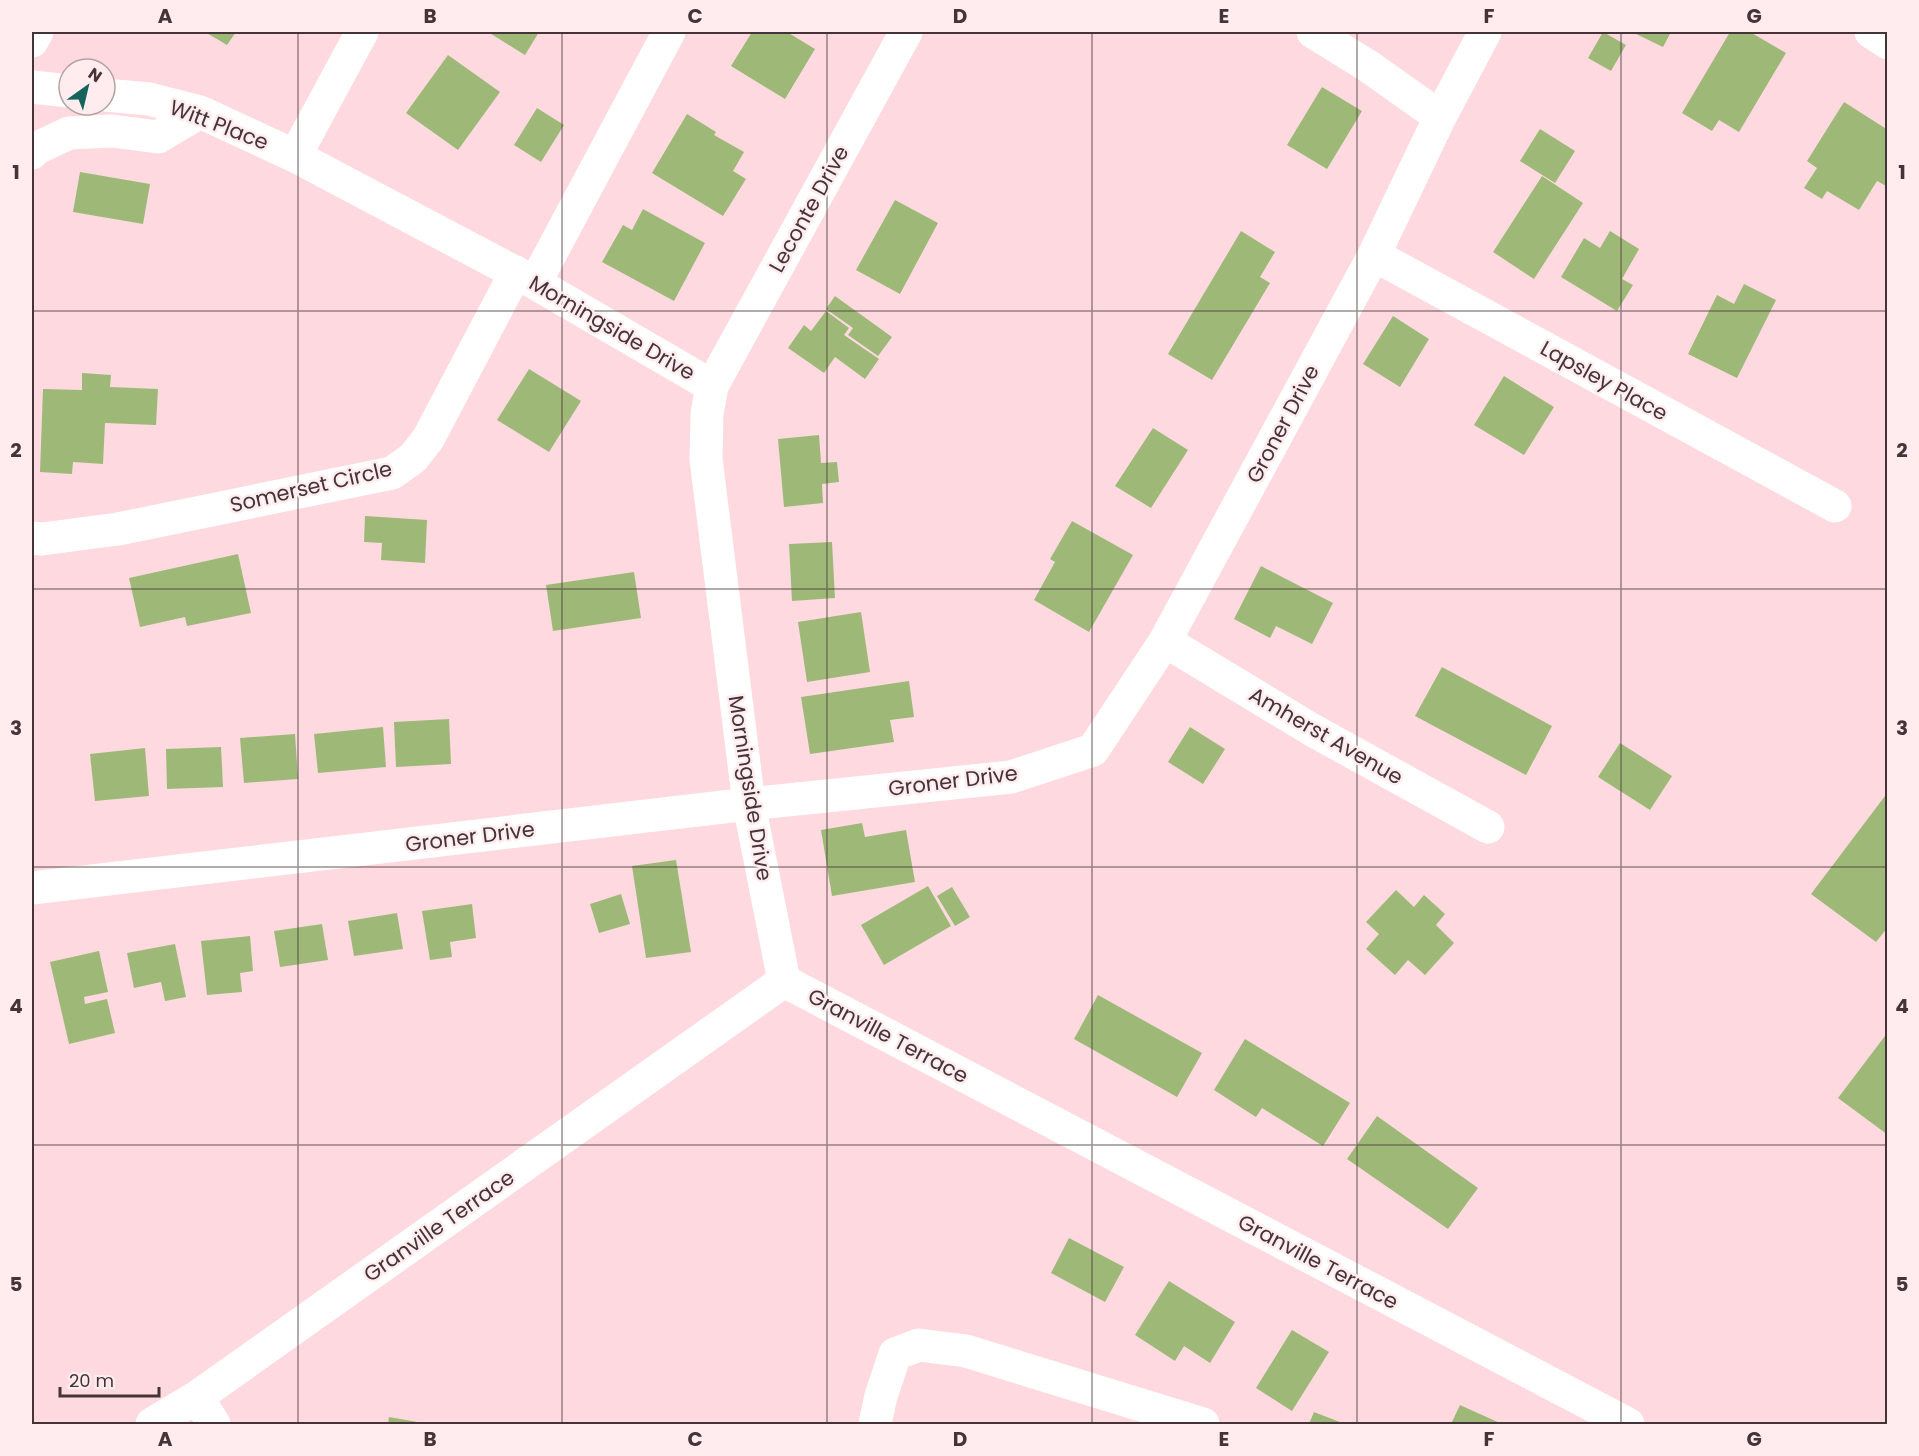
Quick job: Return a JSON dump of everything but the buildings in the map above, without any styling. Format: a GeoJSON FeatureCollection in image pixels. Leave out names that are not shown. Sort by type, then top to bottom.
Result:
{"type":"FeatureCollection","features":[{"type":"Feature","properties":{"kind":"street"},"geometry":{"type":"LineString","coordinates":[[32,41],[37,32]]}},
{"type":"Feature","properties":{"kind":"street"},"geometry":{"type":"LineString","coordinates":[[295,156],[362,32]]}},
{"type":"Feature","properties":{"kind":"street","name":"Somerset Circle"},"geometry":{"type":"LineString","coordinates":[[32,538],[42,539],[117,529],[392,473],[413,458],[428,439],[525,278],[669,32]]}},
{"type":"Feature","properties":{"kind":"street","name":"Leconte Drive"},"geometry":{"type":"LineString","coordinates":[[712,386],[906,32]]}},
{"type":"Feature","properties":{"kind":"street"},"geometry":{"type":"LineString","coordinates":[[1313,32],[1368,66],[1440,117]]}},
{"type":"Feature","properties":{"kind":"street","name":"Groner Drive"},"geometry":{"type":"LineString","coordinates":[[32,888],[749,804],[1011,777],[1093,750],[1165,641],[1374,255],[1440,117],[1485,32]]}},
{"type":"Feature","properties":{"kind":"street"},"geometry":{"type":"LineString","coordinates":[[1871,32],[1887,43]]}},
{"type":"Feature","properties":{"kind":"street"},"geometry":{"type":"LineString","coordinates":[[32,87],[57,90]]}},
{"type":"Feature","properties":{"kind":"street","name":"Witt Place"},"geometry":{"type":"LineString","coordinates":[[117,96],[148,99],[200,112],[295,156]]}},
{"type":"Feature","properties":{"kind":"street"},"geometry":{"type":"LineString","coordinates":[[32,153],[35,149],[69,133],[112,131],[158,137],[200,112]]}},
{"type":"Feature","properties":{"kind":"street","name":"Morningside Drive"},"geometry":{"type":"LineString","coordinates":[[295,156],[525,278],[712,386],[707,414],[706,459],[749,804],[784,981]]}},
{"type":"Feature","properties":{"kind":"street","name":"Lapsley Place"},"geometry":{"type":"LineString","coordinates":[[1374,255],[1835,506]]}},
{"type":"Feature","properties":{"kind":"street","name":"Amherst Avenue"},"geometry":{"type":"LineString","coordinates":[[1165,641],[1314,731],[1488,827]]}},
{"type":"Feature","properties":{"kind":"street","name":"Granville Terrace"},"geometry":{"type":"LineString","coordinates":[[152,1425],[197,1397],[784,981],[1628,1425]]}},
{"type":"Feature","properties":{"kind":"street"},"geometry":{"type":"LineString","coordinates":[[875,1425],[881,1396],[895,1354],[919,1344],[966,1351],[1203,1425]]}},
{"type":"Feature","properties":{"kind":"street"},"geometry":{"type":"LineString","coordinates":[[197,1397],[214,1425]]}}]}
